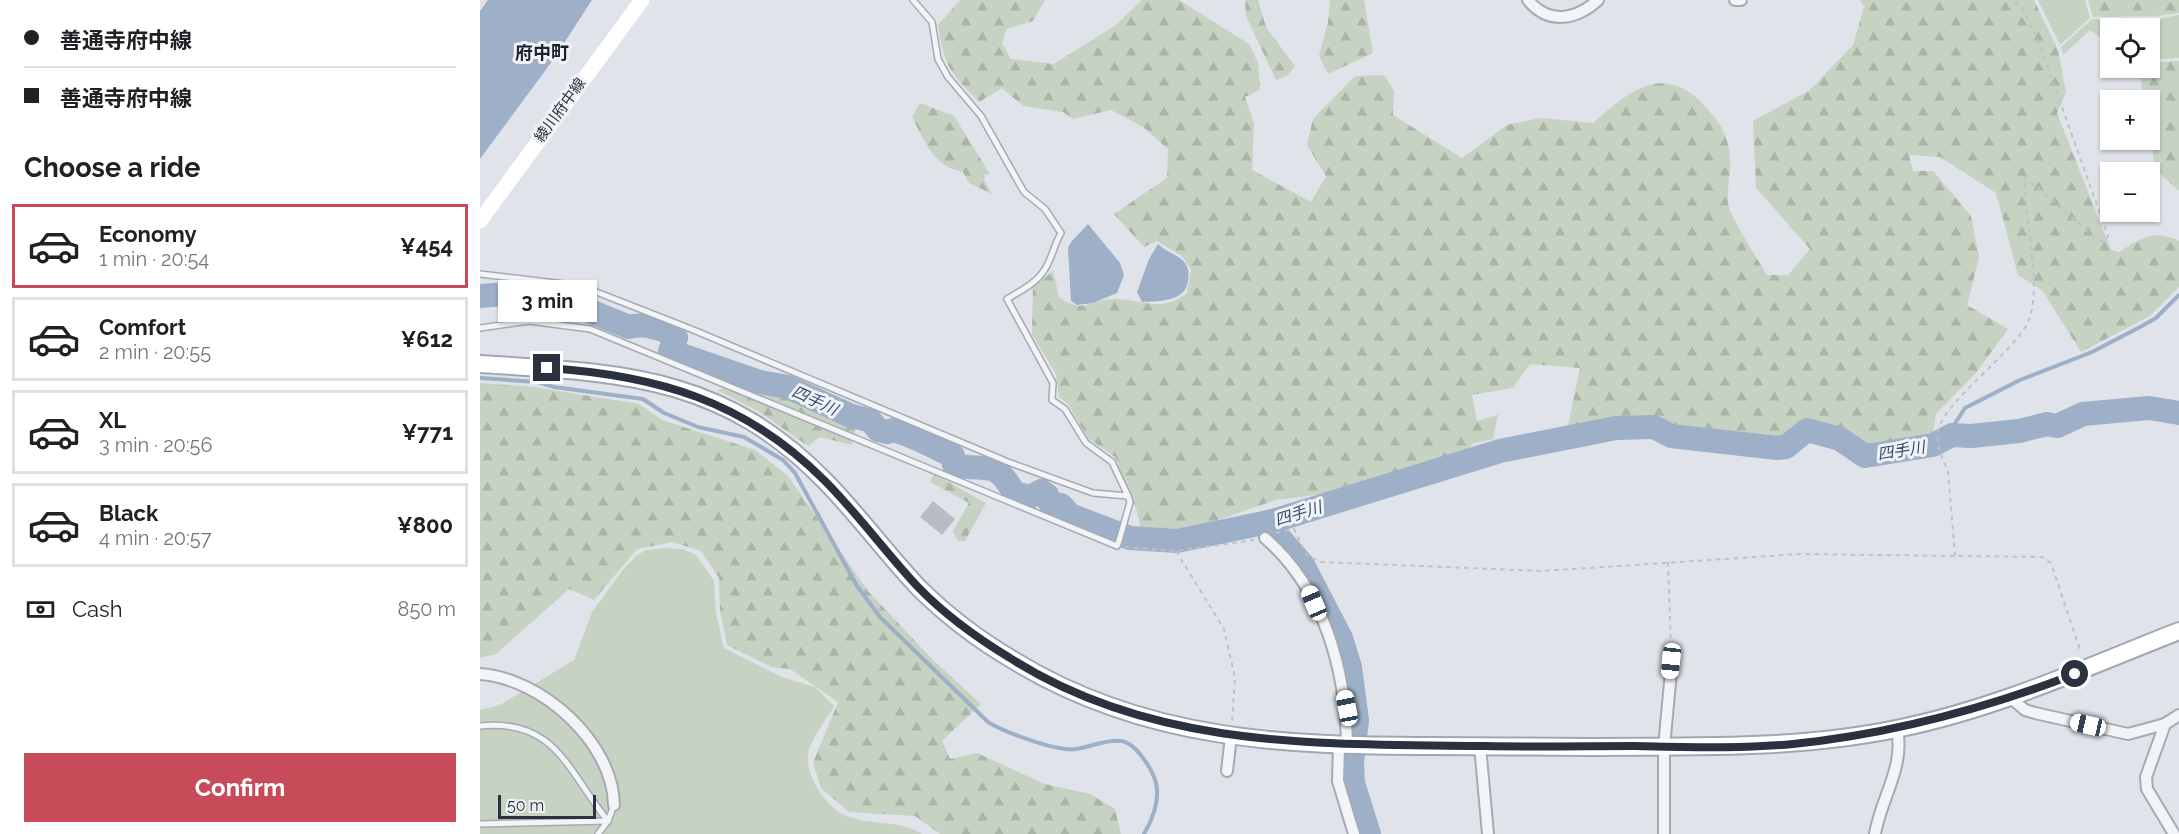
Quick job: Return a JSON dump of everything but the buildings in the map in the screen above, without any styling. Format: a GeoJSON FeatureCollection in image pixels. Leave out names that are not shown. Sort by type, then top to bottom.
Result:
{"type":"FeatureCollection","features":[{"type":"Feature","properties":{"kind":"main road","name":"綾川府中線"},"geometry":{"type":"LineString","coordinates":[[480,221],[642,0]]}},
{"type":"Feature","properties":{"kind":"main road"},"geometry":{"type":"LineString","coordinates":[[480,364],[619,374],[685,391],[726,408],[766,431],[803,460],[921,590],[979,638],[1005,656],[1048,680],[1120,710],[1164,724],[1231,736],[1350,746],[1767,746],[1897,729],[2012,698],[2087,670],[2179,631]]}},
{"type":"Feature","properties":{"kind":"street"},"geometry":{"type":"LineString","coordinates":[[1528,0],[1538,13],[1549,17],[1580,12],[1598,0]]}},
{"type":"Feature","properties":{"kind":"street"},"geometry":{"type":"LineString","coordinates":[[1735,0],[1741,0]]}},
{"type":"Feature","properties":{"kind":"street"},"geometry":{"type":"LineString","coordinates":[[1270,536],[1306,585],[1334,645],[1347,708],[1350,746],[1338,781],[1354,834]]}},
{"type":"Feature","properties":{"kind":"street"},"geometry":{"type":"LineString","coordinates":[[1664,834],[1664,747],[1671,661]]}},
{"type":"Feature","properties":{"kind":"street"},"geometry":{"type":"LineString","coordinates":[[480,674],[517,681],[559,708],[583,731],[608,774],[614,789],[614,805]]}},
{"type":"Feature","properties":{"kind":"street"},"geometry":{"type":"LineString","coordinates":[[2012,698],[2025,710],[2128,734],[2165,724],[2179,715]]}},
{"type":"Feature","properties":{"kind":"street"},"geometry":{"type":"LineString","coordinates":[[2165,724],[2146,777],[2147,789],[2174,834]]}},
{"type":"Feature","properties":{"kind":"street"},"geometry":{"type":"LineString","coordinates":[[1875,834],[1878,816],[1898,765],[1897,729]]}},
{"type":"Feature","properties":{"kind":"street"},"geometry":{"type":"LineString","coordinates":[[1227,771],[1231,736]]}},
{"type":"Feature","properties":{"kind":"street"},"geometry":{"type":"LineString","coordinates":[[1480,746],[1488,834]]}},
{"type":"Feature","properties":{"kind":"lane"},"geometry":{"type":"LineString","coordinates":[[480,328],[529,321],[564,323],[590,329],[1118,544],[1129,499],[1112,462],[1086,443],[1065,409],[1052,400],[1053,383],[1007,299],[1037,279],[1046,268],[1053,246],[1061,233],[1045,209],[1024,192],[981,116],[948,77],[938,59],[932,22],[914,0]]}},
{"type":"Feature","properties":{"kind":"lane"},"geometry":{"type":"LineString","coordinates":[[480,274],[550,281],[597,292],[1008,462],[1094,493],[1129,499]]}},
{"type":"Feature","properties":{"kind":"lane"},"geometry":{"type":"LineString","coordinates":[[480,726],[508,724],[527,729],[546,741],[570,766],[608,821]]}},
{"type":"Feature","properties":{"kind":"lane"},"geometry":{"type":"LineString","coordinates":[[597,834],[608,821],[614,805]]}},
{"type":"Feature","properties":{"kind":"lane"},"geometry":{"type":"LineString","coordinates":[[480,824],[608,821]]}},
{"type":"Feature","properties":{"kind":"path"},"geometry":{"type":"LineString","coordinates":[[1955,557],[1948,470],[1941,458],[1938,431],[1953,406],[2013,344],[2027,324],[2033,294],[2024,199],[2025,177],[2098,240],[2105,241],[2108,236],[2038,40],[2022,8],[2014,0]]}},
{"type":"Feature","properties":{"kind":"path"},"geometry":{"type":"LineString","coordinates":[[1118,544],[1176,550],[1270,536],[1294,529],[1307,556],[1322,562],[1543,570],[1800,554],[2042,557],[2051,563],[2087,670]]}},
{"type":"Feature","properties":{"kind":"path"},"geometry":{"type":"LineString","coordinates":[[1176,550],[1224,629],[1235,678],[1231,736]]}},
{"type":"Feature","properties":{"kind":"path"},"geometry":{"type":"LineString","coordinates":[[1668,562],[1671,661]]}},
{"type":"Feature","properties":{"kind":"green space"},"geometry":{"type":"Polygon","coordinates":[[[960,0],[1045,0],[1033,21],[1007,29],[1002,43],[1011,59],[1054,64],[1116,25],[1142,0],[1179,0],[1249,44],[1258,63],[1260,90],[1245,97],[1254,123],[1252,170],[1311,202],[1326,176],[1307,145],[1313,119],[1355,76],[1384,75],[1394,91],[1393,115],[1462,158],[1507,125],[1540,118],[1593,123],[1633,92],[1661,83],[1675,85],[1690,92],[1705,106],[1725,135],[1730,163],[1729,208],[1746,241],[1767,275],[1788,275],[1810,249],[1756,188],[1753,121],[1810,90],[1853,45],[1864,7],[1860,0],[2034,0],[2058,50],[2066,92],[2057,113],[2111,250],[2120,252],[2141,239],[2155,236],[2171,237],[2179,241],[2179,287],[2150,316],[2081,352],[2042,290],[2018,275],[1996,193],[1940,157],[1909,155],[1913,171],[1933,171],[1971,216],[1979,258],[1967,305],[2008,329],[1976,373],[1936,414],[1932,439],[1869,450],[1845,433],[1803,423],[1781,442],[1672,430],[1655,420],[1599,423],[1566,435],[1580,368],[1530,364],[1513,388],[1472,395],[1477,421],[1498,415],[1493,439],[1474,443],[1464,454],[1323,494],[1276,500],[1177,534],[1142,534],[1136,508],[1115,457],[1088,438],[1068,404],[1059,397],[1056,374],[1032,334],[1033,287],[1053,271],[1059,297],[1082,306],[1107,299],[1152,304],[1169,303],[1187,293],[1191,270],[1182,256],[1157,241],[1144,247],[1114,214],[1167,178],[1168,149],[1143,127],[1111,110],[1073,119],[1063,112],[1023,106],[1002,88],[979,102],[950,68],[943,51],[938,25],[960,0]]]}},
{"type":"Feature","properties":{"kind":"green space"},"geometry":{"type":"Polygon","coordinates":[[[1245,0],[1258,0],[1266,27],[1295,66],[1287,76],[1276,80],[1246,16],[1245,0]]]}},
{"type":"Feature","properties":{"kind":"green space"},"geometry":{"type":"Polygon","coordinates":[[[1330,0],[1364,0],[1373,53],[1328,74],[1319,56],[1328,22],[1330,0]]]}},
{"type":"Feature","properties":{"kind":"green space"},"geometry":{"type":"Polygon","coordinates":[[[2038,0],[2085,0],[2090,18],[2060,45],[2038,0]]]}},
{"type":"Feature","properties":{"kind":"green space"},"geometry":{"type":"Polygon","coordinates":[[[2088,0],[2179,0],[2179,13],[2157,16],[2093,17],[2088,0]]]}},
{"type":"Feature","properties":{"kind":"green space"},"geometry":{"type":"Polygon","coordinates":[[[2179,15],[2179,58],[2160,59],[2160,18],[2179,15]]]}},
{"type":"Feature","properties":{"kind":"green space"},"geometry":{"type":"Polygon","coordinates":[[[2092,19],[2100,19],[2100,38],[2090,30],[2063,55],[2061,47],[2092,19]]]}},
{"type":"Feature","properties":{"kind":"green space"},"geometry":{"type":"Polygon","coordinates":[[[2179,61],[2179,191],[2160,174],[2160,162],[2154,162],[2152,150],[2160,150],[2160,90],[2142,90],[2141,78],[2160,78],[2160,62],[2179,61]]]}},
{"type":"Feature","properties":{"kind":"green space"},"geometry":{"type":"Polygon","coordinates":[[[920,103],[954,116],[990,174],[985,175],[984,180],[992,194],[969,183],[963,172],[944,164],[931,152],[912,117],[920,103]]]}},
{"type":"Feature","properties":{"kind":"green space"},"geometry":{"type":"Polygon","coordinates":[[[480,383],[534,387],[639,404],[662,420],[755,450],[788,476],[868,591],[932,659],[981,704],[942,741],[950,759],[977,753],[1045,784],[1090,794],[1115,809],[1121,834],[940,834],[915,816],[849,812],[821,788],[813,763],[838,702],[790,669],[771,667],[727,645],[720,611],[719,578],[701,551],[672,542],[637,549],[594,600],[569,589],[496,654],[480,658],[480,383]]]}},
{"type":"Feature","properties":{"kind":"green space"},"geometry":{"type":"Polygon","coordinates":[[[744,385],[790,398],[856,427],[852,445],[820,437],[808,446],[758,411],[717,390],[744,385]]]}},
{"type":"Feature","properties":{"kind":"green space"},"geometry":{"type":"Polygon","coordinates":[[[934,474],[986,503],[965,541],[958,541],[953,531],[969,503],[930,482],[934,474]]]}},
{"type":"Feature","properties":{"kind":"green space"},"geometry":{"type":"Polygon","coordinates":[[[683,549],[696,555],[714,581],[716,613],[724,648],[782,677],[815,687],[834,706],[815,737],[808,754],[810,772],[825,799],[847,816],[904,826],[922,834],[480,834],[480,710],[500,705],[574,660],[592,612],[622,571],[636,556],[646,550],[683,549]]]}},
{"type":"Feature","properties":{"kind":"water"},"geometry":{"type":"Polygon","coordinates":[[[488,0],[592,0],[553,60],[480,159],[480,11],[488,0]]]}},
{"type":"Feature","properties":{"kind":"water"},"geometry":{"type":"Polygon","coordinates":[[[1088,224],[1120,263],[1124,275],[1117,293],[1093,303],[1077,305],[1071,301],[1068,248],[1088,224]]]}},
{"type":"Feature","properties":{"kind":"water"},"geometry":{"type":"Polygon","coordinates":[[[1158,244],[1185,263],[1188,281],[1186,288],[1177,297],[1142,302],[1137,292],[1149,259],[1158,244]]]}},
{"type":"Feature","properties":{"kind":"waterway","name":"四手川"},"geometry":{"type":"LineString","coordinates":[[480,296],[528,293],[553,296],[629,327],[660,329],[676,338],[670,351],[760,382],[788,387],[849,415],[871,421],[878,430],[887,432],[893,430],[908,435],[953,456],[954,465],[989,468],[995,471],[1001,475],[1014,493],[1030,497],[1041,491],[1047,495],[1050,503],[1061,505],[1070,515],[1130,538],[1177,541],[1273,521],[1500,451],[1616,428],[1654,427],[1671,436],[1777,448],[1786,447],[1807,430],[1840,439],[1865,456],[1933,445],[1952,435],[1971,436],[2019,431],[2047,424],[2057,426],[2083,414],[2149,408],[2179,413]]}},
{"type":"Feature","properties":{"kind":"waterway"},"geometry":{"type":"LineString","coordinates":[[1945,439],[1965,408],[2020,380],[2092,352],[2140,327],[2156,318],[2179,295]]}},
{"type":"Feature","properties":{"kind":"waterway"},"geometry":{"type":"LineString","coordinates":[[480,378],[538,382],[554,387],[643,399],[664,413],[698,427],[744,437],[783,460],[795,473],[857,586],[880,617],[988,722],[1018,736],[1056,747],[1076,749],[1104,742],[1121,741],[1139,753],[1154,776],[1157,790],[1153,813],[1144,834]]}},
{"type":"Feature","properties":{"kind":"waterway"},"geometry":{"type":"LineString","coordinates":[[1273,521],[1279,537],[1303,565],[1341,638],[1350,667],[1357,720],[1352,762],[1353,783],[1369,834]]}},
{"type":"Feature","properties":{"kind":"district","name":"府中町"},"geometry":{"type":"Point","coordinates":[542,53]}},
{"type":"Feature","properties":{"kind":"route"},"geometry":{"type":"LineString","coordinates":[[547,368],[619,374],[654,382],[708,400],[747,419],[803,460],[824,480],[921,590],[979,638],[1014,662],[1084,696],[1139,717],[1191,730],[1266,740],[1339,746],[1767,746],[1875,733],[1915,725],[1995,704],[2075,674]]}}]}
